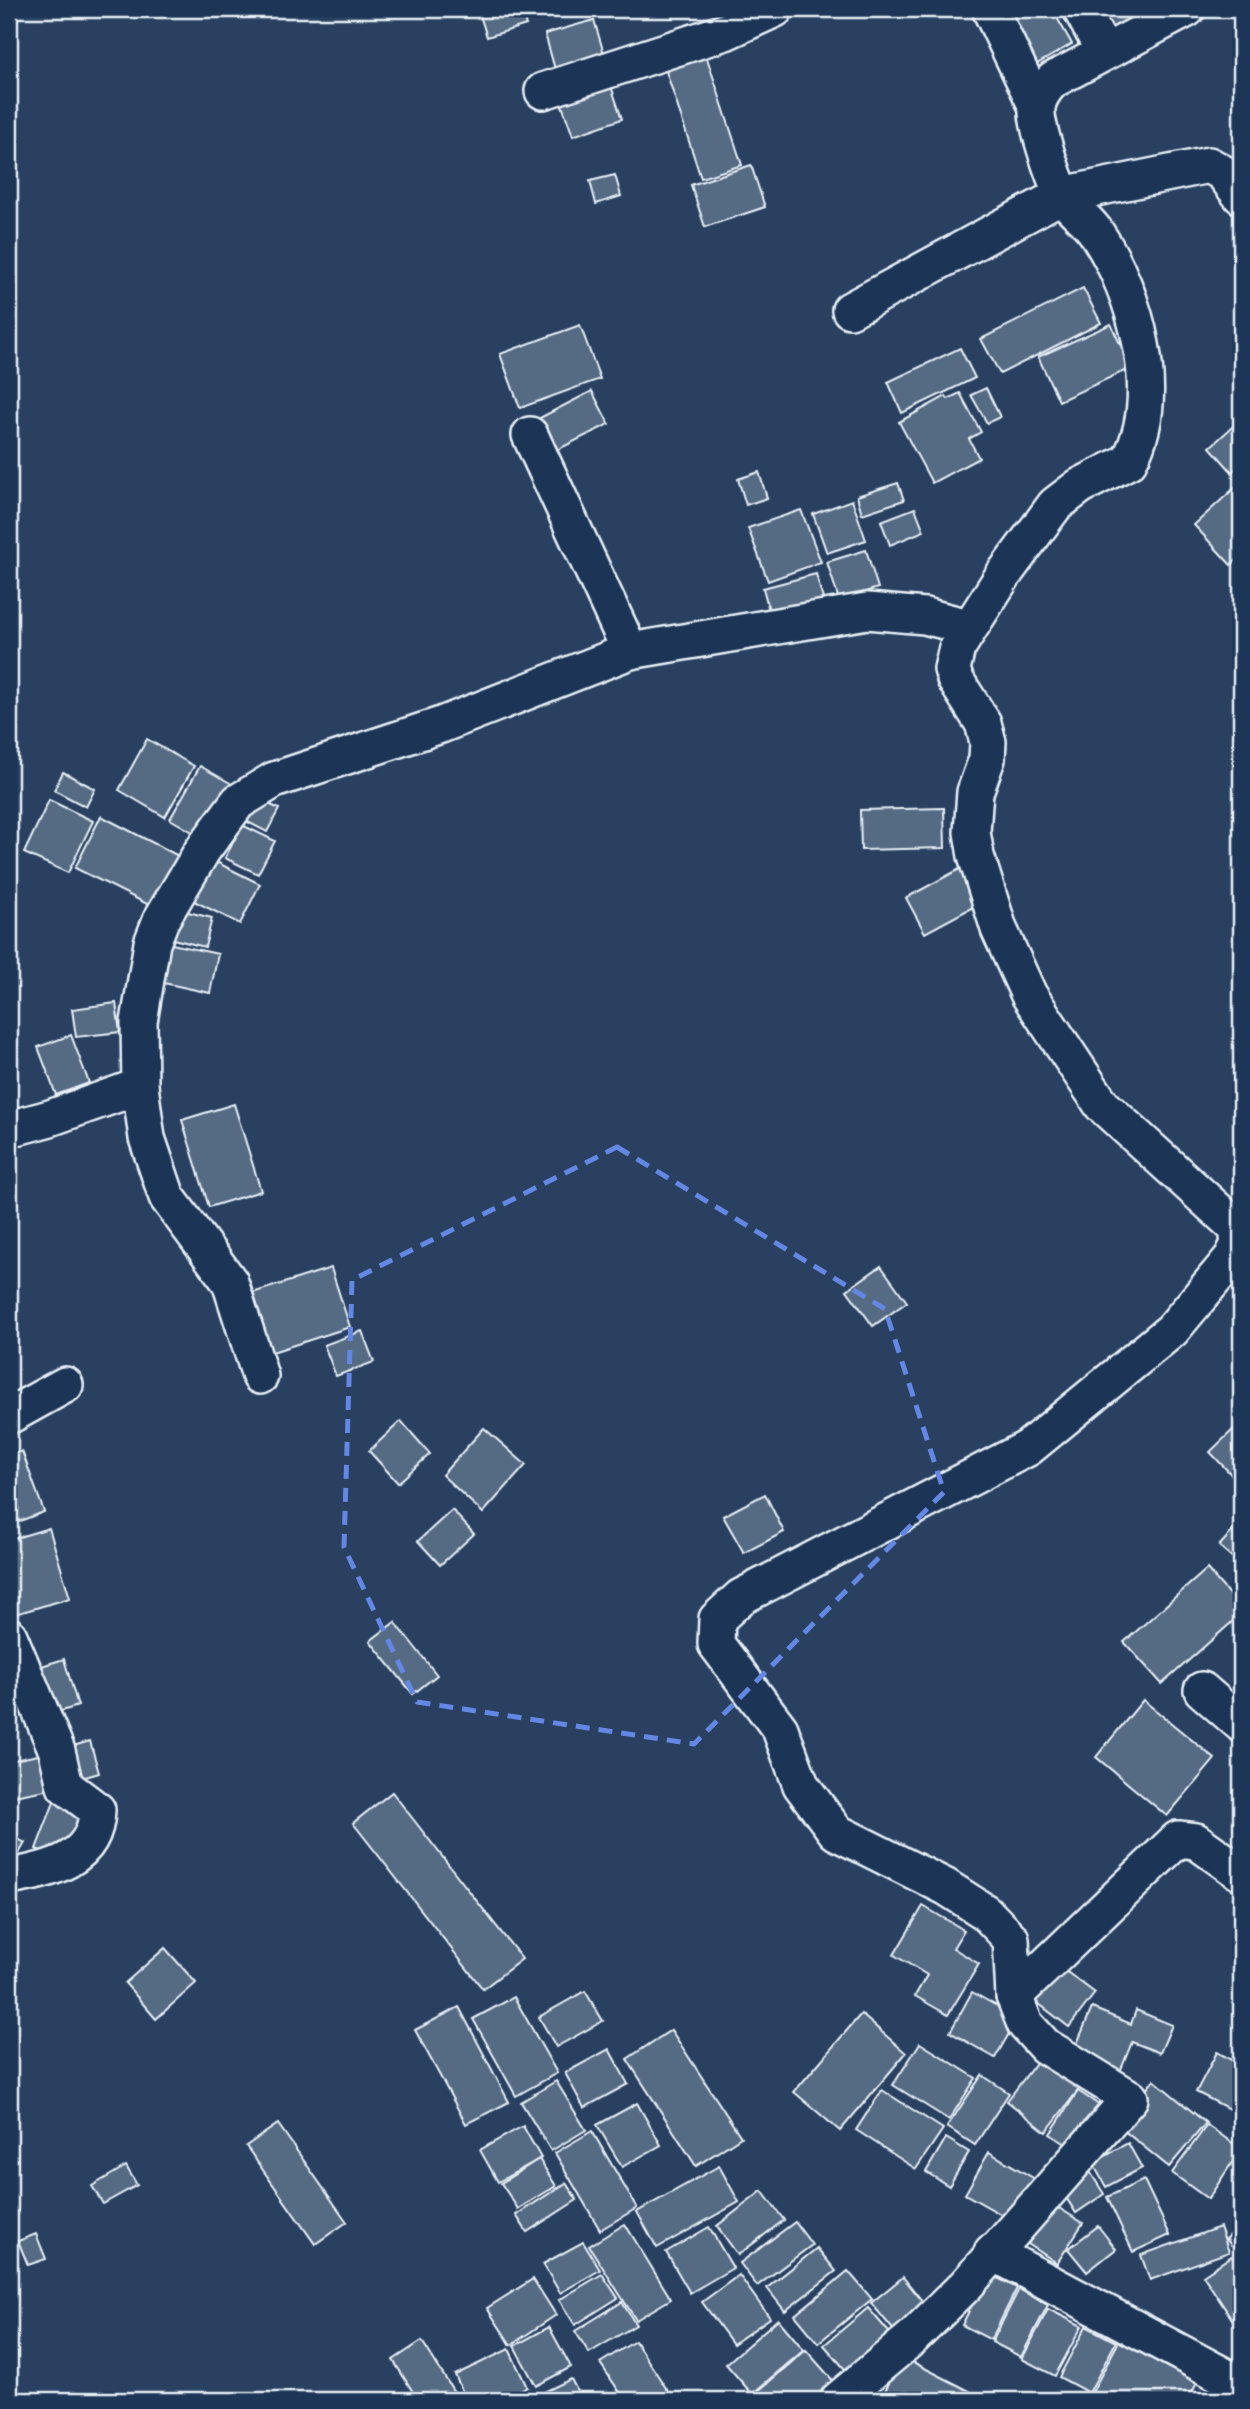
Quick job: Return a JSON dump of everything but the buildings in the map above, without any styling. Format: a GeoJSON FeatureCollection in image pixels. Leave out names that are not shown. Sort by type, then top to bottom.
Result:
{"type":"FeatureCollection","features":[{"type":"Feature","properties":{"kind":"street"},"geometry":{"type":"LineString","coordinates":[[543,91],[725,32],[775,9]]}},
{"type":"Feature","properties":{"kind":"street"},"geometry":{"type":"LineString","coordinates":[[990,9],[1038,107]]}},
{"type":"Feature","properties":{"kind":"street"},"geometry":{"type":"LineString","coordinates":[[1081,9],[1104,52]]}},
{"type":"Feature","properties":{"kind":"street"},"geometry":{"type":"LineString","coordinates":[[838,2400],[912,2338],[965,2285],[1130,2098],[1045,2046],[1025,2024],[1014,1996],[1011,1939],[985,1912],[946,1887],[836,1832],[801,1785],[780,1729],[716,1644],[717,1619],[741,1597],[1028,1448],[1172,1330],[1233,1258],[1239,1244],[1237,1228],[1102,1105],[1029,995],[999,929],[976,856],[972,832],[975,792],[987,759],[988,742],[983,723],[952,669],[953,658],[968,626],[1055,505],[1080,486],[1129,461],[1140,433],[1145,381],[1142,347],[1133,313],[1097,233],[1062,195],[1037,117],[1040,97],[1053,80],[1187,9]]}},
{"type":"Feature","properties":{"kind":"street"},"geometry":{"type":"LineString","coordinates":[[850,310],[1062,195],[1188,167],[1209,165],[1235,176]]}},
{"type":"Feature","properties":{"kind":"street"},"geometry":{"type":"LineString","coordinates":[[530,435],[630,651]]}},
{"type":"Feature","properties":{"kind":"street"},"geometry":{"type":"LineString","coordinates":[[260,1376],[230,1282],[167,1197],[148,1138],[140,1086],[139,1022],[152,943],[161,920],[197,859],[238,802],[274,780],[441,725],[630,651],[867,611],[925,616],[968,626]]}},
{"type":"Feature","properties":{"kind":"street"},"geometry":{"type":"LineString","coordinates":[[9,1129],[50,1118],[140,1086]]}},
{"type":"Feature","properties":{"kind":"street"},"geometry":{"type":"LineString","coordinates":[[9,1416],[65,1385]]}},
{"type":"Feature","properties":{"kind":"street"},"geometry":{"type":"LineString","coordinates":[[9,1636],[57,1751],[65,1786],[97,1810],[97,1821],[88,1841],[68,1862],[9,1877]]}},
{"type":"Feature","properties":{"kind":"street"},"geometry":{"type":"LineString","coordinates":[[1202,1690],[1241,1724]]}},
{"type":"Feature","properties":{"kind":"street"},"geometry":{"type":"LineString","coordinates":[[1014,1996],[1178,1839],[1196,1841],[1241,1873]]}},
{"type":"Feature","properties":{"kind":"street"},"geometry":{"type":"LineString","coordinates":[[992,2252],[1241,2385]]}},
{"type":"Feature","properties":{"kind":"highlighted area"},"geometry":{"type":"Polygon","coordinates":[[[617,1147],[885,1309],[944,1492],[694,1744],[417,1702],[344,1547],[352,1280],[617,1147]]]}}]}
